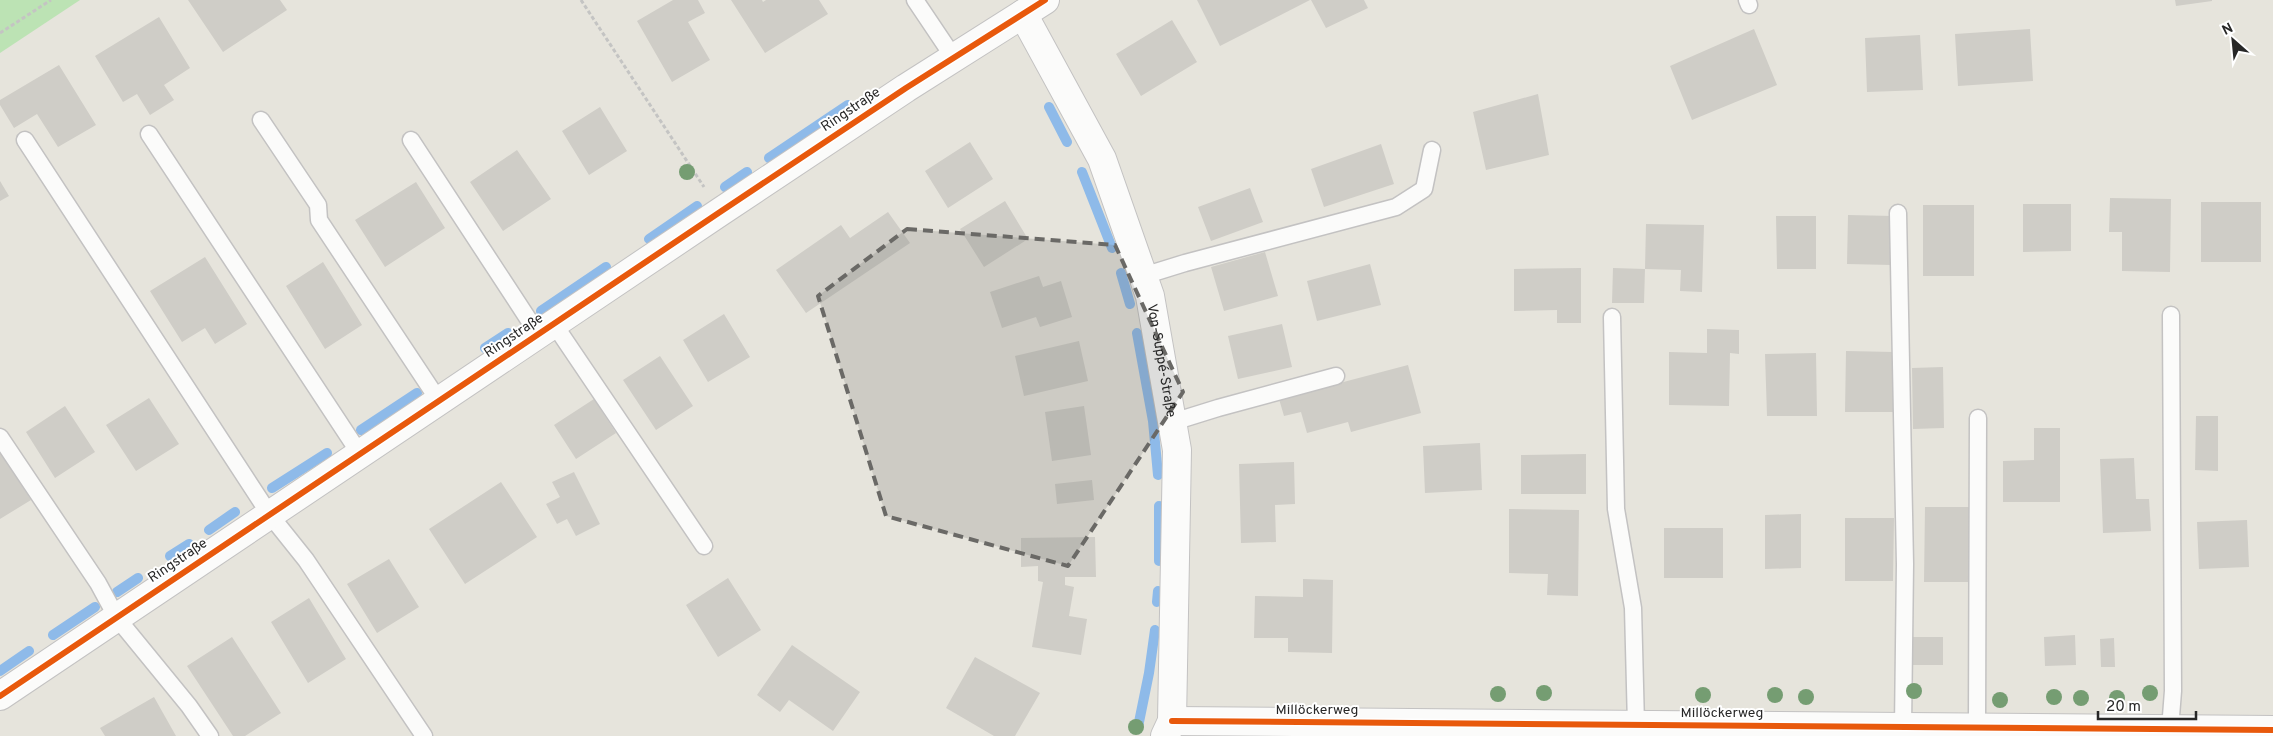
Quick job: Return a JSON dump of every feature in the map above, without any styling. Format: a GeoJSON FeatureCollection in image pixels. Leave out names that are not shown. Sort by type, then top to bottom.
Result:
{"type":"FeatureCollection","features":[{"type":"Feature","properties":{"kind":"street","name":"Ringstraße"},"geometry":{"type":"LineString","coordinates":[[0,696],[720,212],[1034,7]]}},
{"type":"Feature","properties":{"kind":"street","name":"Von-Suppé-Straße"},"geometry":{"type":"LineString","coordinates":[[1034,7],[1102,159],[1150,296],[1177,450],[1168,729]]}},
{"type":"Feature","properties":{"kind":"street","name":"Millöckerweg"},"geometry":{"type":"LineString","coordinates":[[1168,729],[1636,725],[2273,730]]}},
{"type":"Feature","properties":{"kind":"lane"},"geometry":{"type":"LineString","coordinates":[[915,0],[954,58]]}},
{"type":"Feature","properties":{"kind":"lane"},"geometry":{"type":"LineString","coordinates":[[261,120],[318,205],[319,220],[438,401]]}},
{"type":"Feature","properties":{"kind":"lane"},"geometry":{"type":"LineString","coordinates":[[149,134],[360,454]]}},
{"type":"Feature","properties":{"kind":"lane"},"geometry":{"type":"LineString","coordinates":[[24,140],[270,515],[306,560],[424,736]]}},
{"type":"Feature","properties":{"kind":"lane"},"geometry":{"type":"LineString","coordinates":[[411,140],[704,546]]}},
{"type":"Feature","properties":{"kind":"lane"},"geometry":{"type":"LineString","coordinates":[[1143,276],[1396,206],[1424,190],[1432,150]]}},
{"type":"Feature","properties":{"kind":"lane"},"geometry":{"type":"LineString","coordinates":[[1898,214],[1905,564],[1903,727]]}},
{"type":"Feature","properties":{"kind":"lane"},"geometry":{"type":"LineString","coordinates":[[2170,729],[2173,691],[2171,315]]}},
{"type":"Feature","properties":{"kind":"lane"},"geometry":{"type":"LineString","coordinates":[[1612,316],[1616,509],[1633,608],[1636,725]]}},
{"type":"Feature","properties":{"kind":"lane"},"geometry":{"type":"LineString","coordinates":[[1173,422],[1336,376]]}},
{"type":"Feature","properties":{"kind":"lane"},"geometry":{"type":"LineString","coordinates":[[1977,728],[1978,418]]}},
{"type":"Feature","properties":{"kind":"lane"},"geometry":{"type":"LineString","coordinates":[[0,436],[98,583],[116,618],[189,706],[210,736]]}},
{"type":"Feature","properties":{"kind":"path"},"geometry":{"type":"LineString","coordinates":[[0,33],[51,0]]}},
{"type":"Feature","properties":{"kind":"path"},"geometry":{"type":"LineString","coordinates":[[581,0],[720,212]]}},
{"type":"Feature","properties":{"kind":"highlighted area"},"geometry":{"type":"Polygon","coordinates":[[[907,229],[1115,245],[1183,392],[1068,566],[886,516],[818,296],[907,229]]]}},
{"type":"Feature","properties":{"kind":"green space"},"geometry":{"type":"Polygon","coordinates":[[[0,0],[80,0],[0,53],[0,0]]]}},
{"type":"Feature","properties":{"kind":"building"},"geometry":{"type":"Polygon","coordinates":[[[188,0],[280,0],[287,10],[223,52],[188,0]]]}},
{"type":"Feature","properties":{"kind":"building"},"geometry":{"type":"Polygon","coordinates":[[[673,0],[698,0],[705,13],[688,22],[710,60],[672,82],[637,21],[673,0]]]}},
{"type":"Feature","properties":{"kind":"building"},"geometry":{"type":"Polygon","coordinates":[[[731,0],[762,0],[763,2],[766,0],[819,0],[828,14],[765,53],[731,0]]]}},
{"type":"Feature","properties":{"kind":"building"},"geometry":{"type":"Polygon","coordinates":[[[1197,0],[1310,0],[1220,46],[1197,0]]]}},
{"type":"Feature","properties":{"kind":"building"},"geometry":{"type":"Polygon","coordinates":[[[1311,0],[1364,0],[1368,8],[1326,28],[1311,0]]]}},
{"type":"Feature","properties":{"kind":"building"},"geometry":{"type":"Polygon","coordinates":[[[2175,0],[2212,0],[2212,1],[2176,6],[2175,0]]]}},
{"type":"Feature","properties":{"kind":"building"},"geometry":{"type":"Polygon","coordinates":[[[159,17],[190,68],[164,85],[174,100],[150,115],[137,94],[123,102],[95,56],[159,17]]]}},
{"type":"Feature","properties":{"kind":"building"},"geometry":{"type":"Polygon","coordinates":[[[1172,20],[1197,62],[1141,96],[1116,54],[1172,20]]]}},
{"type":"Feature","properties":{"kind":"building"},"geometry":{"type":"Polygon","coordinates":[[[1754,29],[1777,85],[1692,120],[1670,66],[1754,29]]]}},
{"type":"Feature","properties":{"kind":"building"},"geometry":{"type":"Polygon","coordinates":[[[2030,29],[2033,81],[1958,86],[1955,34],[2030,29]]]}},
{"type":"Feature","properties":{"kind":"building"},"geometry":{"type":"Polygon","coordinates":[[[1920,35],[1923,90],[1867,92],[1865,38],[1920,35]]]}},
{"type":"Feature","properties":{"kind":"building"},"geometry":{"type":"Polygon","coordinates":[[[59,65],[96,125],[58,147],[37,114],[14,128],[0,105],[0,100],[59,65]]]}},
{"type":"Feature","properties":{"kind":"building"},"geometry":{"type":"Polygon","coordinates":[[[1538,94],[1549,155],[1486,170],[1473,112],[1538,94]]]}},
{"type":"Feature","properties":{"kind":"building"},"geometry":{"type":"Polygon","coordinates":[[[600,107],[627,151],[589,175],[562,131],[600,107]]]}},
{"type":"Feature","properties":{"kind":"building"},"geometry":{"type":"Polygon","coordinates":[[[970,142],[993,179],[948,208],[925,171],[970,142]]]}},
{"type":"Feature","properties":{"kind":"building"},"geometry":{"type":"Polygon","coordinates":[[[1381,144],[1394,184],[1324,207],[1311,169],[1381,144]]]}},
{"type":"Feature","properties":{"kind":"building"},"geometry":{"type":"Polygon","coordinates":[[[517,150],[551,199],[503,231],[470,182],[517,150]]]}},
{"type":"Feature","properties":{"kind":"building"},"geometry":{"type":"Polygon","coordinates":[[[0,181],[9,196],[0,201],[0,181]]]}},
{"type":"Feature","properties":{"kind":"building"},"geometry":{"type":"Polygon","coordinates":[[[416,182],[445,228],[385,267],[355,220],[416,182]]]}},
{"type":"Feature","properties":{"kind":"building"},"geometry":{"type":"Polygon","coordinates":[[[1250,188],[1263,222],[1211,241],[1198,207],[1250,188]]]}},
{"type":"Feature","properties":{"kind":"building"},"geometry":{"type":"Polygon","coordinates":[[[2110,198],[2171,199],[2170,272],[2122,271],[2122,232],[2109,232],[2110,198]]]}},
{"type":"Feature","properties":{"kind":"building"},"geometry":{"type":"Polygon","coordinates":[[[1005,201],[1028,239],[984,267],[960,229],[1005,201]]]}},
{"type":"Feature","properties":{"kind":"building"},"geometry":{"type":"Polygon","coordinates":[[[2201,202],[2261,202],[2261,262],[2201,262],[2201,202]]]}},
{"type":"Feature","properties":{"kind":"building"},"geometry":{"type":"Polygon","coordinates":[[[2023,204],[2071,204],[2071,251],[2023,252],[2023,204]]]}},
{"type":"Feature","properties":{"kind":"building"},"geometry":{"type":"Polygon","coordinates":[[[1923,205],[1974,205],[1974,276],[1923,276],[1923,205]]]}},
{"type":"Feature","properties":{"kind":"building"},"geometry":{"type":"Polygon","coordinates":[[[888,212],[910,243],[806,313],[776,270],[841,225],[850,238],[888,212]]]}},
{"type":"Feature","properties":{"kind":"building"},"geometry":{"type":"Polygon","coordinates":[[[1848,215],[1893,216],[1892,265],[1847,264],[1848,215]]]}},
{"type":"Feature","properties":{"kind":"building"},"geometry":{"type":"Polygon","coordinates":[[[1776,216],[1816,216],[1816,269],[1777,269],[1776,216]]]}},
{"type":"Feature","properties":{"kind":"building"},"geometry":{"type":"Polygon","coordinates":[[[1646,224],[1704,225],[1702,292],[1680,291],[1681,270],[1645,269],[1646,224]]]}},
{"type":"Feature","properties":{"kind":"building"},"geometry":{"type":"Polygon","coordinates":[[[1265,252],[1278,296],[1224,311],[1211,267],[1265,252]]]}},
{"type":"Feature","properties":{"kind":"building"},"geometry":{"type":"Polygon","coordinates":[[[205,257],[247,324],[215,344],[205,328],[182,342],[150,291],[205,257]]]}},
{"type":"Feature","properties":{"kind":"building"},"geometry":{"type":"Polygon","coordinates":[[[323,262],[362,325],[325,349],[286,286],[323,262]]]}},
{"type":"Feature","properties":{"kind":"building"},"geometry":{"type":"Polygon","coordinates":[[[1370,264],[1381,305],[1317,321],[1307,281],[1370,264]]]}},
{"type":"Feature","properties":{"kind":"building"},"geometry":{"type":"Polygon","coordinates":[[[1581,268],[1581,323],[1557,323],[1557,310],[1514,311],[1514,269],[1581,268]]]}},
{"type":"Feature","properties":{"kind":"building"},"geometry":{"type":"Polygon","coordinates":[[[1613,268],[1645,269],[1644,303],[1612,303],[1613,268]]]}},
{"type":"Feature","properties":{"kind":"building"},"geometry":{"type":"Polygon","coordinates":[[[1039,276],[1043,287],[1061,281],[1072,317],[1040,327],[1036,317],[1002,328],[990,292],[1039,276]]]}},
{"type":"Feature","properties":{"kind":"building"},"geometry":{"type":"Polygon","coordinates":[[[724,314],[750,357],[708,382],[683,340],[724,314]]]}},
{"type":"Feature","properties":{"kind":"building"},"geometry":{"type":"Polygon","coordinates":[[[1282,324],[1292,367],[1238,379],[1228,336],[1282,324]]]}},
{"type":"Feature","properties":{"kind":"building"},"geometry":{"type":"Polygon","coordinates":[[[1707,329],[1739,330],[1739,354],[1730,353],[1729,406],[1669,405],[1669,352],[1707,353],[1707,329]]]}},
{"type":"Feature","properties":{"kind":"building"},"geometry":{"type":"Polygon","coordinates":[[[1079,341],[1088,381],[1024,396],[1015,356],[1079,341]]]}},
{"type":"Feature","properties":{"kind":"building"},"geometry":{"type":"Polygon","coordinates":[[[1846,351],[1894,352],[1893,412],[1845,412],[1846,351]]]}},
{"type":"Feature","properties":{"kind":"building"},"geometry":{"type":"Polygon","coordinates":[[[1816,353],[1817,416],[1767,416],[1765,354],[1816,353]]]}},
{"type":"Feature","properties":{"kind":"building"},"geometry":{"type":"Polygon","coordinates":[[[660,356],[693,406],[656,430],[623,380],[660,356]]]}},
{"type":"Feature","properties":{"kind":"building"},"geometry":{"type":"Polygon","coordinates":[[[1408,365],[1421,413],[1351,432],[1348,422],[1307,433],[1301,412],[1284,416],[1279,399],[1408,365]]]}},
{"type":"Feature","properties":{"kind":"building"},"geometry":{"type":"Polygon","coordinates":[[[1943,367],[1944,428],[1913,429],[1912,368],[1943,367]]]}},
{"type":"Feature","properties":{"kind":"building"},"geometry":{"type":"Polygon","coordinates":[[[149,398],[179,444],[136,471],[106,425],[149,398]]]}},
{"type":"Feature","properties":{"kind":"building"},"geometry":{"type":"Polygon","coordinates":[[[594,399],[616,433],[576,459],[554,425],[594,399]]]}},
{"type":"Feature","properties":{"kind":"building"},"geometry":{"type":"Polygon","coordinates":[[[65,406],[95,452],[55,478],[26,432],[65,406]]]}},
{"type":"Feature","properties":{"kind":"building"},"geometry":{"type":"Polygon","coordinates":[[[1084,406],[1091,455],[1052,461],[1045,412],[1084,406]]]}},
{"type":"Feature","properties":{"kind":"building"},"geometry":{"type":"Polygon","coordinates":[[[2196,416],[2218,416],[2218,471],[2195,470],[2196,416]]]}},
{"type":"Feature","properties":{"kind":"building"},"geometry":{"type":"Polygon","coordinates":[[[2034,428],[2060,428],[2060,502],[2003,502],[2003,461],[2034,460],[2034,428]]]}},
{"type":"Feature","properties":{"kind":"building"},"geometry":{"type":"Polygon","coordinates":[[[1480,443],[1482,490],[1425,493],[1423,446],[1480,443]]]}},
{"type":"Feature","properties":{"kind":"building"},"geometry":{"type":"Polygon","coordinates":[[[0,452],[31,500],[0,519],[0,452]]]}},
{"type":"Feature","properties":{"kind":"building"},"geometry":{"type":"Polygon","coordinates":[[[1586,454],[1586,494],[1521,494],[1521,455],[1586,454]]]}},
{"type":"Feature","properties":{"kind":"building"},"geometry":{"type":"Polygon","coordinates":[[[2134,458],[2136,499],[2149,499],[2151,531],[2103,533],[2100,459],[2134,458]]]}},
{"type":"Feature","properties":{"kind":"building"},"geometry":{"type":"Polygon","coordinates":[[[1294,462],[1295,504],[1275,505],[1276,542],[1241,543],[1239,464],[1294,462]]]}},
{"type":"Feature","properties":{"kind":"building"},"geometry":{"type":"Polygon","coordinates":[[[574,472],[600,524],[576,536],[567,519],[557,524],[546,504],[560,497],[552,482],[574,472]]]}},
{"type":"Feature","properties":{"kind":"building"},"geometry":{"type":"Polygon","coordinates":[[[1092,480],[1094,500],[1057,504],[1055,484],[1092,480]]]}},
{"type":"Feature","properties":{"kind":"building"},"geometry":{"type":"Polygon","coordinates":[[[501,482],[537,537],[465,584],[429,529],[501,482]]]}},
{"type":"Feature","properties":{"kind":"building"},"geometry":{"type":"Polygon","coordinates":[[[1925,507],[1971,507],[1970,582],[1924,582],[1925,507]]]}},
{"type":"Feature","properties":{"kind":"building"},"geometry":{"type":"Polygon","coordinates":[[[1509,509],[1579,510],[1578,596],[1547,595],[1548,574],[1509,573],[1509,509]]]}},
{"type":"Feature","properties":{"kind":"building"},"geometry":{"type":"Polygon","coordinates":[[[1801,514],[1801,568],[1765,569],[1765,515],[1801,514]]]}},
{"type":"Feature","properties":{"kind":"building"},"geometry":{"type":"Polygon","coordinates":[[[1845,518],[1894,518],[1893,581],[1845,581],[1845,518]]]}},
{"type":"Feature","properties":{"kind":"building"},"geometry":{"type":"Polygon","coordinates":[[[2247,520],[2249,567],[2199,569],[2197,522],[2247,520]]]}},
{"type":"Feature","properties":{"kind":"building"},"geometry":{"type":"Polygon","coordinates":[[[1664,528],[1723,528],[1723,578],[1664,578],[1664,528]]]}},
{"type":"Feature","properties":{"kind":"building"},"geometry":{"type":"Polygon","coordinates":[[[1095,537],[1096,577],[1065,577],[1065,585],[1074,587],[1069,616],[1087,619],[1081,655],[1032,647],[1043,582],[1038,581],[1038,566],[1021,567],[1021,538],[1095,537]]]}},
{"type":"Feature","properties":{"kind":"building"},"geometry":{"type":"Polygon","coordinates":[[[389,559],[419,607],[377,633],[347,584],[389,559]]]}},
{"type":"Feature","properties":{"kind":"building"},"geometry":{"type":"Polygon","coordinates":[[[728,578],[761,630],[718,657],[686,605],[728,578]]]}},
{"type":"Feature","properties":{"kind":"building"},"geometry":{"type":"Polygon","coordinates":[[[1303,579],[1333,580],[1332,653],[1288,652],[1288,638],[1254,638],[1255,596],[1303,597],[1303,579]]]}},
{"type":"Feature","properties":{"kind":"building"},"geometry":{"type":"Polygon","coordinates":[[[309,598],[346,659],[308,683],[271,622],[309,598]]]}},
{"type":"Feature","properties":{"kind":"building"},"geometry":{"type":"Polygon","coordinates":[[[2075,635],[2076,665],[2045,666],[2044,637],[2075,635]]]}},
{"type":"Feature","properties":{"kind":"building"},"geometry":{"type":"Polygon","coordinates":[[[232,637],[281,713],[245,736],[233,736],[187,666],[232,637]]]}},
{"type":"Feature","properties":{"kind":"building"},"geometry":{"type":"Polygon","coordinates":[[[1913,637],[1943,637],[1943,665],[1913,665],[1913,637]]]}},
{"type":"Feature","properties":{"kind":"building"},"geometry":{"type":"Polygon","coordinates":[[[2114,638],[2115,667],[2101,667],[2100,639],[2114,638]]]}},
{"type":"Feature","properties":{"kind":"building"},"geometry":{"type":"Polygon","coordinates":[[[792,645],[860,692],[833,731],[789,700],[780,712],[757,695],[792,645]]]}},
{"type":"Feature","properties":{"kind":"building"},"geometry":{"type":"Polygon","coordinates":[[[975,657],[1040,693],[1015,736],[994,736],[946,708],[975,657]]]}},
{"type":"Feature","properties":{"kind":"building"},"geometry":{"type":"Polygon","coordinates":[[[154,697],[176,736],[105,736],[100,728],[154,697]]]}},
{"type":"Feature","properties":{"kind":"waterway"},"geometry":{"type":"LineString","coordinates":[[769,158],[848,105]]}},
{"type":"Feature","properties":{"kind":"waterway"},"geometry":{"type":"LineString","coordinates":[[1049,107],[1067,142]]}},
{"type":"Feature","properties":{"kind":"waterway"},"geometry":{"type":"LineString","coordinates":[[725,187],[747,172]]}},
{"type":"Feature","properties":{"kind":"waterway"},"geometry":{"type":"LineString","coordinates":[[1082,172],[1112,248]]}},
{"type":"Feature","properties":{"kind":"waterway"},"geometry":{"type":"LineString","coordinates":[[649,239],[697,206]]}},
{"type":"Feature","properties":{"kind":"waterway"},"geometry":{"type":"LineString","coordinates":[[541,311],[606,267]]}},
{"type":"Feature","properties":{"kind":"waterway"},"geometry":{"type":"LineString","coordinates":[[1121,273],[1130,304]]}},
{"type":"Feature","properties":{"kind":"waterway"},"geometry":{"type":"LineString","coordinates":[[485,348],[508,333]]}},
{"type":"Feature","properties":{"kind":"waterway"},"geometry":{"type":"LineString","coordinates":[[1137,333],[1153,421],[1158,475]]}},
{"type":"Feature","properties":{"kind":"waterway"},"geometry":{"type":"LineString","coordinates":[[361,430],[417,393]]}},
{"type":"Feature","properties":{"kind":"waterway"},"geometry":{"type":"LineString","coordinates":[[272,488],[327,453]]}},
{"type":"Feature","properties":{"kind":"waterway"},"geometry":{"type":"LineString","coordinates":[[1159,506],[1159,561]]}},
{"type":"Feature","properties":{"kind":"waterway"},"geometry":{"type":"LineString","coordinates":[[209,530],[235,512]]}},
{"type":"Feature","properties":{"kind":"waterway"},"geometry":{"type":"LineString","coordinates":[[170,556],[189,544]]}},
{"type":"Feature","properties":{"kind":"waterway"},"geometry":{"type":"LineString","coordinates":[[117,592],[138,578]]}},
{"type":"Feature","properties":{"kind":"waterway"},"geometry":{"type":"LineString","coordinates":[[1157,602],[1158,591]]}},
{"type":"Feature","properties":{"kind":"waterway"},"geometry":{"type":"LineString","coordinates":[[53,635],[95,607]]}},
{"type":"Feature","properties":{"kind":"waterway"},"geometry":{"type":"LineString","coordinates":[[1138,727],[1149,673],[1155,630]]}},
{"type":"Feature","properties":{"kind":"waterway"},"geometry":{"type":"LineString","coordinates":[[0,671],[29,651]]}},
{"type":"Feature","properties":{"kind":"cycle path"},"geometry":{"type":"LineString","coordinates":[[0,696],[906,88],[1045,0]]}},
{"type":"Feature","properties":{"kind":"cycle path"},"geometry":{"type":"LineString","coordinates":[[1172,721],[2273,730]]}}]}
